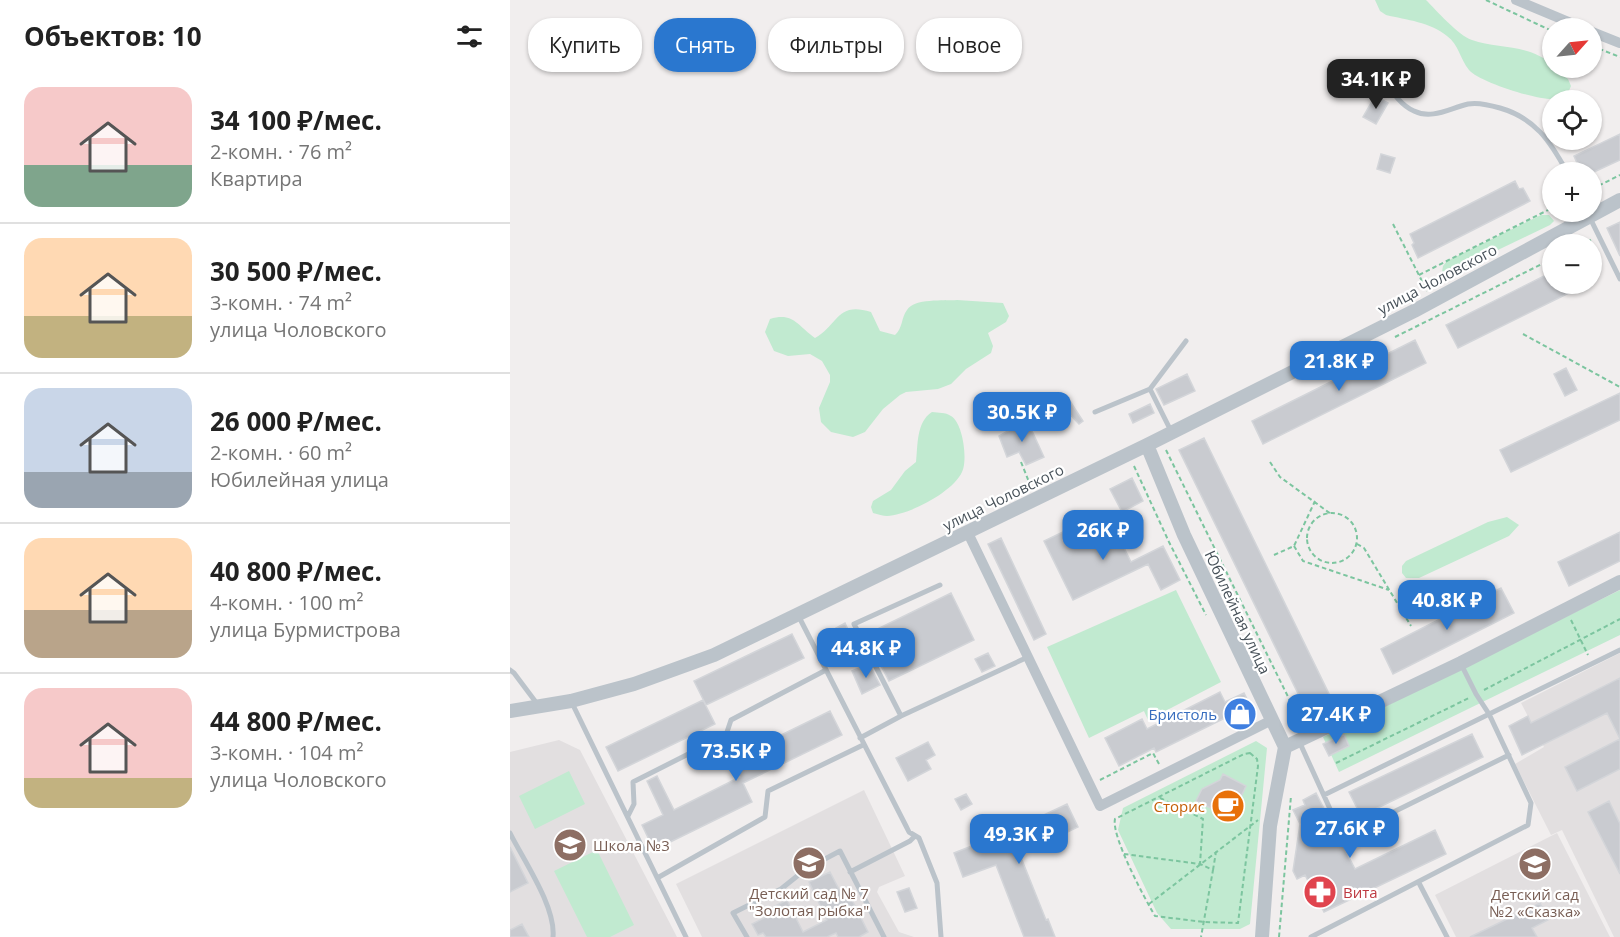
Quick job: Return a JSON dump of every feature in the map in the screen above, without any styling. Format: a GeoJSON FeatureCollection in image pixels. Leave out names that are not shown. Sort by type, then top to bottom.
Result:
{"type":"FeatureCollection","features":[{"type":"Feature","properties":{"kind":"street"},"geometry":{"type":"LineString","coordinates":[[1516,0],[1559,18]]}},
{"type":"Feature","properties":{"kind":"street"},"geometry":{"type":"LineString","coordinates":[[1602,36],[1620,43]]}},
{"type":"Feature","properties":{"kind":"street","name":"улица Чоловского"},"geometry":{"type":"LineString","coordinates":[[1602,208],[1620,200]]}},
{"type":"Feature","properties":{"kind":"street","name":"улица Чоловского"},"geometry":{"type":"LineString","coordinates":[[510,711],[571,701],[634,684],[714,655],[1172,433],[1432,302],[1574,222]]}},
{"type":"Feature","properties":{"kind":"street","name":"Юбилейная улица"},"geometry":{"type":"LineString","coordinates":[[1147,445],[1184,535],[1285,747]]}},
{"type":"Feature","properties":{"kind":"street"},"geometry":{"type":"LineString","coordinates":[[969,533],[1101,806],[1272,720]]}},
{"type":"Feature","properties":{"kind":"street"},"geometry":{"type":"LineString","coordinates":[[1262,937],[1270,826],[1285,747],[1461,663],[1620,582]]}},
{"type":"Feature","properties":{"kind":"lane"},"geometry":{"type":"LineString","coordinates":[[1383,78],[1396,98],[1415,112],[1431,115],[1470,104],[1490,105],[1511,111],[1531,121],[1554,148],[1562,162]]}},
{"type":"Feature","properties":{"kind":"lane"},"geometry":{"type":"LineString","coordinates":[[1592,222],[1620,279]]}},
{"type":"Feature","properties":{"kind":"lane"},"geometry":{"type":"LineString","coordinates":[[1095,412],[1150,390],[1186,341]]}},
{"type":"Feature","properties":{"kind":"lane"},"geometry":{"type":"LineString","coordinates":[[1150,390],[1172,433]]}},
{"type":"Feature","properties":{"kind":"lane"},"geometry":{"type":"LineString","coordinates":[[901,716],[854,624],[940,585]]}},
{"type":"Feature","properties":{"kind":"lane"},"geometry":{"type":"LineString","coordinates":[[798,615],[906,826],[919,838],[937,883],[941,937]]}},
{"type":"Feature","properties":{"kind":"lane"},"geometry":{"type":"LineString","coordinates":[[1323,795],[1620,650]]}},
{"type":"Feature","properties":{"kind":"lane"},"geometry":{"type":"LineString","coordinates":[[860,738],[901,716],[1029,657]]}},
{"type":"Feature","properties":{"kind":"lane"},"geometry":{"type":"LineString","coordinates":[[1311,937],[1528,825],[1531,803],[1489,714],[1461,663]]}},
{"type":"Feature","properties":{"kind":"lane"},"geometry":{"type":"LineString","coordinates":[[510,670],[539,706]]}},
{"type":"Feature","properties":{"kind":"lane"},"geometry":{"type":"LineString","coordinates":[[628,816],[634,804],[633,782],[720,738],[725,738],[731,720],[826,670]]}},
{"type":"Feature","properties":{"kind":"lane"},"geometry":{"type":"LineString","coordinates":[[571,701],[659,877],[686,937]]}},
{"type":"Feature","properties":{"kind":"lane"},"geometry":{"type":"LineString","coordinates":[[1303,738],[1323,795],[1341,833],[1355,831],[1509,755]]}},
{"type":"Feature","properties":{"kind":"lane"},"geometry":{"type":"LineString","coordinates":[[659,877],[765,817],[768,791],[863,745]]}},
{"type":"Feature","properties":{"kind":"lane"},"geometry":{"type":"LineString","coordinates":[[510,833],[550,909],[553,937]]}},
{"type":"Feature","properties":{"kind":"lane"},"geometry":{"type":"LineString","coordinates":[[850,872],[910,841],[915,836]]}},
{"type":"Feature","properties":{"kind":"lane"},"geometry":{"type":"LineString","coordinates":[[747,937],[733,913],[781,889],[806,869],[840,851],[884,937]]}},
{"type":"Feature","properties":{"kind":"lane"},"geometry":{"type":"LineString","coordinates":[[1419,883],[1447,937]]}},
{"type":"Feature","properties":{"kind":"path"},"geometry":{"type":"LineString","coordinates":[[1486,0],[1542,27]]}},
{"type":"Feature","properties":{"kind":"path"},"geometry":{"type":"LineString","coordinates":[[1602,50],[1620,57]]}},
{"type":"Feature","properties":{"kind":"path"},"geometry":{"type":"LineString","coordinates":[[1602,184],[1620,175]]}},
{"type":"Feature","properties":{"kind":"path"},"geometry":{"type":"LineString","coordinates":[[1419,275],[1542,213]]}},
{"type":"Feature","properties":{"kind":"path"},"geometry":{"type":"LineString","coordinates":[[1393,224],[1432,302]]}},
{"type":"Feature","properties":{"kind":"path"},"geometry":{"type":"LineString","coordinates":[[1523,334],[1620,387]]}},
{"type":"Feature","properties":{"kind":"path"},"geometry":{"type":"LineString","coordinates":[[1165,448],[1303,738]]}},
{"type":"Feature","properties":{"kind":"path"},"geometry":{"type":"LineString","coordinates":[[1021,462],[1036,500]]}},
{"type":"Feature","properties":{"kind":"path"},"geometry":{"type":"LineString","coordinates":[[1270,462],[1280,477],[1331,514]]}},
{"type":"Feature","properties":{"kind":"path"},"geometry":{"type":"LineString","coordinates":[[1133,463],[1209,622]]}},
{"type":"Feature","properties":{"kind":"path"},"geometry":{"type":"LineString","coordinates":[[1274,555],[1294,546],[1315,501]]}},
{"type":"Feature","properties":{"kind":"path"},"geometry":{"type":"LineString","coordinates":[[1331,514],[1338,514],[1349,520],[1356,531],[1357,544],[1350,555],[1339,562],[1326,562],[1315,556],[1309,545],[1308,532],[1314,521],[1331,514]]}},
{"type":"Feature","properties":{"kind":"path"},"geometry":{"type":"LineString","coordinates":[[1357,544],[1364,548],[1411,626]]}},
{"type":"Feature","properties":{"kind":"path"},"geometry":{"type":"LineString","coordinates":[[1294,546],[1303,561],[1389,590]]}},
{"type":"Feature","properties":{"kind":"path"},"geometry":{"type":"LineString","coordinates":[[1566,609],[1592,664]]}},
{"type":"Feature","properties":{"kind":"path"},"geometry":{"type":"LineString","coordinates":[[1090,785],[1153,753],[1160,766]]}},
{"type":"Feature","properties":{"kind":"path"},"geometry":{"type":"LineString","coordinates":[[1250,753],[1257,759],[1258,766],[1249,827],[1238,923],[1204,922],[1155,916],[1124,854],[1113,825],[1114,819],[1250,753]]}},
{"type":"Feature","properties":{"kind":"path"},"geometry":{"type":"LineString","coordinates":[[1279,937],[1291,796]]}},
{"type":"Feature","properties":{"kind":"path"},"geometry":{"type":"LineString","coordinates":[[1159,797],[1203,819],[1200,864]]}},
{"type":"Feature","properties":{"kind":"path"},"geometry":{"type":"LineString","coordinates":[[1148,904],[1258,820]]}},
{"type":"Feature","properties":{"kind":"path"},"geometry":{"type":"LineString","coordinates":[[1201,937],[1216,851]]}},
{"type":"Feature","properties":{"kind":"path"},"geometry":{"type":"LineString","coordinates":[[1124,854],[1200,864],[1213,870]]}},
{"type":"Feature","properties":{"kind":"shaded area"},"geometry":{"type":"Polygon","coordinates":[[[1620,653],[1620,937],[1614,937],[1562,830],[1551,835],[1515,764],[1544,747],[1521,703],[1620,653]]]}},
{"type":"Feature","properties":{"kind":"shaded area","name":"Школа №3"},"geometry":{"type":"Polygon","coordinates":[[[559,740],[580,750],[677,937],[510,937],[510,752],[559,740]]]}},
{"type":"Feature","properties":{"kind":"shaded area","name":"Детский сад № 7 \"Золотая рыбка\""},"geometry":{"type":"Polygon","coordinates":[[[864,790],[905,876],[879,887],[877,892],[899,932],[914,937],[702,937],[676,884],[864,790]]]}},
{"type":"Feature","properties":{"kind":"shaded area","name":"Детский сад №2 «Сказка»"},"geometry":{"type":"Polygon","coordinates":[[[1557,833],[1610,937],[1456,937],[1435,895],[1557,833]]]}},
{"type":"Feature","properties":{"kind":"green space"},"geometry":{"type":"Polygon","coordinates":[[[1375,0],[1426,0],[1467,38],[1482,43],[1524,50],[1542,57],[1542,78],[1567,78],[1571,86],[1569,90],[1542,90],[1542,98],[1510,90],[1484,80],[1469,70],[1454,44],[1440,31],[1410,20],[1386,15],[1380,11],[1375,0]]]}},
{"type":"Feature","properties":{"kind":"green space"},"geometry":{"type":"Polygon","coordinates":[[[1541,215],[1542,222],[1553,222],[1452,272],[1442,272],[1447,261],[1541,215]]]}},
{"type":"Feature","properties":{"kind":"green space"},"geometry":{"type":"Polygon","coordinates":[[[937,300],[1003,303],[1009,316],[1006,322],[988,333],[993,346],[991,353],[966,369],[951,384],[938,389],[906,392],[900,395],[883,409],[865,432],[853,437],[831,432],[821,422],[819,408],[830,382],[830,375],[822,361],[810,354],[788,356],[774,351],[765,332],[770,319],[784,317],[794,321],[815,338],[844,312],[860,309],[871,312],[880,331],[895,335],[905,313],[911,306],[937,300]]]}},
{"type":"Feature","properties":{"kind":"green space"},"geometry":{"type":"Polygon","coordinates":[[[932,412],[949,415],[959,426],[964,451],[962,472],[950,487],[918,507],[896,515],[873,513],[871,507],[873,501],[891,490],[905,471],[916,462],[920,428],[932,412]]]}},
{"type":"Feature","properties":{"kind":"green space"},"geometry":{"type":"Polygon","coordinates":[[[1507,517],[1519,525],[1509,536],[1419,578],[1406,578],[1402,573],[1402,566],[1406,561],[1488,522],[1507,517]]]}},
{"type":"Feature","properties":{"kind":"green space"},"geometry":{"type":"Polygon","coordinates":[[[1176,590],[1221,682],[1148,720],[1144,711],[1089,738],[1047,647],[1176,590]]]}},
{"type":"Feature","properties":{"kind":"green space"},"geometry":{"type":"Polygon","coordinates":[[[1620,590],[1620,635],[1339,772],[1323,737],[1620,590]]]}},
{"type":"Feature","properties":{"kind":"green space"},"geometry":{"type":"Polygon","coordinates":[[[1256,741],[1267,748],[1250,924],[1240,929],[1171,929],[1157,913],[1118,830],[1123,808],[1256,741]]]}},
{"type":"Feature","properties":{"kind":"green space"},"geometry":{"type":"Polygon","coordinates":[[[569,771],[585,804],[535,829],[519,796],[569,771]]]}},
{"type":"Feature","properties":{"kind":"green space"},"geometry":{"type":"Polygon","coordinates":[[[597,850],[634,925],[610,937],[587,937],[554,871],[597,850]]]}},
{"type":"Feature","properties":{"kind":"building"},"geometry":{"type":"Polygon","coordinates":[[[1375,96],[1388,103],[1376,124],[1363,117],[1375,96]]]}},
{"type":"Feature","properties":{"kind":"building"},"geometry":{"type":"Polygon","coordinates":[[[1620,134],[1620,160],[1602,168],[1602,162],[1577,162],[1574,156],[1587,150],[1602,150],[1602,143],[1620,134]]]}},
{"type":"Feature","properties":{"kind":"building"},"geometry":{"type":"Polygon","coordinates":[[[1381,154],[1395,158],[1390,173],[1377,169],[1381,154]]]}},
{"type":"Feature","properties":{"kind":"building"},"geometry":{"type":"Polygon","coordinates":[[[1515,181],[1519,189],[1523,188],[1530,201],[1418,258],[1410,234],[1515,181]]]}},
{"type":"Feature","properties":{"kind":"building"},"geometry":{"type":"Polygon","coordinates":[[[1620,222],[1620,256],[1607,228],[1620,222]]]}},
{"type":"Feature","properties":{"kind":"building"},"geometry":{"type":"Polygon","coordinates":[[[1542,277],[1542,294],[1567,294],[1458,348],[1446,325],[1542,277]]]}},
{"type":"Feature","properties":{"kind":"building"},"geometry":{"type":"Polygon","coordinates":[[[1415,340],[1426,363],[1263,444],[1252,421],[1415,340]]]}},
{"type":"Feature","properties":{"kind":"building"},"geometry":{"type":"Polygon","coordinates":[[[1566,368],[1577,390],[1565,396],[1554,374],[1566,368]]]}},
{"type":"Feature","properties":{"kind":"building"},"geometry":{"type":"Polygon","coordinates":[[[1187,374],[1195,391],[1164,405],[1156,389],[1187,374]]]}},
{"type":"Feature","properties":{"kind":"building"},"geometry":{"type":"Polygon","coordinates":[[[1620,393],[1620,420],[1511,472],[1500,450],[1620,393]]]}},
{"type":"Feature","properties":{"kind":"building"},"geometry":{"type":"Polygon","coordinates":[[[1066,395],[1083,421],[1079,424],[1057,401],[1066,395]]]}},
{"type":"Feature","properties":{"kind":"building"},"geometry":{"type":"Polygon","coordinates":[[[1150,404],[1154,413],[1133,423],[1129,414],[1150,404]]]}},
{"type":"Feature","properties":{"kind":"building"},"geometry":{"type":"Polygon","coordinates":[[[1027,420],[1044,457],[1026,465],[1019,452],[1007,457],[999,436],[1027,420]]]}},
{"type":"Feature","properties":{"kind":"building"},"geometry":{"type":"Polygon","coordinates":[[[1204,438],[1333,702],[1308,714],[1179,450],[1204,438]]]}},
{"type":"Feature","properties":{"kind":"building"},"geometry":{"type":"Polygon","coordinates":[[[1132,478],[1143,501],[1122,512],[1110,489],[1132,478]]]}},
{"type":"Feature","properties":{"kind":"building"},"geometry":{"type":"Polygon","coordinates":[[[1111,521],[1131,562],[1163,546],[1180,580],[1161,590],[1148,564],[1073,600],[1044,541],[1069,529],[1074,539],[1111,521]]]}},
{"type":"Feature","properties":{"kind":"building"},"geometry":{"type":"Polygon","coordinates":[[[1620,532],[1620,561],[1569,586],[1558,562],[1620,532]]]}},
{"type":"Feature","properties":{"kind":"building"},"geometry":{"type":"Polygon","coordinates":[[[1001,538],[1046,634],[1034,640],[988,544],[1001,538]]]}},
{"type":"Feature","properties":{"kind":"building"},"geometry":{"type":"Polygon","coordinates":[[[1501,588],[1514,613],[1393,674],[1381,649],[1501,588]]]}},
{"type":"Feature","properties":{"kind":"building"},"geometry":{"type":"Polygon","coordinates":[[[951,593],[974,640],[889,681],[865,635],[951,593]]]}},
{"type":"Feature","properties":{"kind":"building"},"geometry":{"type":"Polygon","coordinates":[[[845,623],[850,634],[842,639],[836,628],[845,623]]]}},
{"type":"Feature","properties":{"kind":"building"},"geometry":{"type":"Polygon","coordinates":[[[792,634],[804,658],[706,705],[694,681],[792,634]]]}},
{"type":"Feature","properties":{"kind":"building"},"geometry":{"type":"Polygon","coordinates":[[[988,653],[995,666],[982,672],[975,659],[988,653]]]}},
{"type":"Feature","properties":{"kind":"building"},"geometry":{"type":"Polygon","coordinates":[[[869,664],[880,685],[862,694],[852,671],[869,664]]]}},
{"type":"Feature","properties":{"kind":"building"},"geometry":{"type":"Polygon","coordinates":[[[1620,678],[1620,739],[1607,713],[1522,755],[1509,726],[1528,716],[1531,723],[1620,678]]]}},
{"type":"Feature","properties":{"kind":"building"},"geometry":{"type":"Polygon","coordinates":[[[1220,692],[1225,702],[1244,693],[1255,715],[1236,724],[1231,715],[1156,752],[1154,748],[1119,766],[1105,738],[1142,719],[1147,729],[1220,692]]]}},
{"type":"Feature","properties":{"kind":"building"},"geometry":{"type":"Polygon","coordinates":[[[703,700],[715,724],[618,771],[606,747],[703,700]]]}},
{"type":"Feature","properties":{"kind":"building"},"geometry":{"type":"Polygon","coordinates":[[[830,711],[842,735],[743,783],[752,802],[654,850],[642,825],[663,815],[647,781],[657,776],[674,810],[740,777],[732,759],[830,711]]]}},
{"type":"Feature","properties":{"kind":"building"},"geometry":{"type":"Polygon","coordinates":[[[1344,734],[1349,746],[1329,756],[1323,744],[1344,734]]]}},
{"type":"Feature","properties":{"kind":"building"},"geometry":{"type":"Polygon","coordinates":[[[1472,734],[1483,757],[1361,816],[1349,792],[1472,734]]]}},
{"type":"Feature","properties":{"kind":"building"},"geometry":{"type":"Polygon","coordinates":[[[1620,739],[1620,769],[1577,791],[1565,767],[1620,739]]]}},
{"type":"Feature","properties":{"kind":"building"},"geometry":{"type":"Polygon","coordinates":[[[928,742],[935,755],[926,760],[931,769],[908,781],[896,758],[928,742]]]}},
{"type":"Feature","properties":{"kind":"building"},"geometry":{"type":"Polygon","coordinates":[[[1223,774],[1246,786],[1231,818],[1196,801],[1202,789],[1220,780],[1223,774]]]}},
{"type":"Feature","properties":{"kind":"building"},"geometry":{"type":"Polygon","coordinates":[[[1316,793],[1355,869],[1435,830],[1446,854],[1324,912],[1305,875],[1297,879],[1293,871],[1300,824],[1293,810],[1305,805],[1303,800],[1316,793]]]}},
{"type":"Feature","properties":{"kind":"building"},"geometry":{"type":"Polygon","coordinates":[[[966,794],[972,804],[961,810],[955,799],[966,794]]]}},
{"type":"Feature","properties":{"kind":"building"},"geometry":{"type":"Polygon","coordinates":[[[1609,801],[1620,824],[1620,874],[1588,812],[1609,801]]]}},
{"type":"Feature","properties":{"kind":"building"},"geometry":{"type":"Polygon","coordinates":[[[1067,804],[1078,827],[1020,855],[1055,937],[1024,937],[996,865],[963,877],[954,853],[1010,831],[1067,804]]]}},
{"type":"Feature","properties":{"kind":"building"},"geometry":{"type":"Polygon","coordinates":[[[510,847],[528,883],[510,892],[510,847]]]}},
{"type":"Feature","properties":{"kind":"building"},"geometry":{"type":"Polygon","coordinates":[[[830,872],[843,897],[849,894],[868,932],[859,937],[838,937],[836,933],[827,937],[766,937],[763,933],[758,935],[752,924],[778,911],[775,906],[787,900],[803,932],[827,920],[809,882],[830,872]]]}},
{"type":"Feature","properties":{"kind":"building"},"geometry":{"type":"Polygon","coordinates":[[[909,888],[917,908],[905,912],[897,892],[909,888]]]}},
{"type":"Feature","properties":{"kind":"building"},"geometry":{"type":"Polygon","coordinates":[[[1540,903],[1548,920],[1532,928],[1537,937],[1470,937],[1540,903]]]}},
{"type":"Feature","properties":{"kind":"building"},"geometry":{"type":"Polygon","coordinates":[[[522,924],[529,937],[510,937],[510,930],[522,924]]]}},
{"type":"Feature","properties":{"kind":"place","name":"Бристоль"},"geometry":{"type":"Point","coordinates":[1240,714]}},
{"type":"Feature","properties":{"kind":"place","name":"Сторис"},"geometry":{"type":"Point","coordinates":[1228,806]}},
{"type":"Feature","properties":{"kind":"place","name":"Школа №3"},"geometry":{"type":"Point","coordinates":[570,845]}},
{"type":"Feature","properties":{"kind":"place","name":"Детский сад № 7 \"Золотая рыбка\""},"geometry":{"type":"Point","coordinates":[809,863]}},
{"type":"Feature","properties":{"kind":"place","name":"Детский сад №2 «Сказка»"},"geometry":{"type":"Point","coordinates":[1535,864]}},
{"type":"Feature","properties":{"kind":"place","name":"Вита"},"geometry":{"type":"Point","coordinates":[1320,892]}}]}
